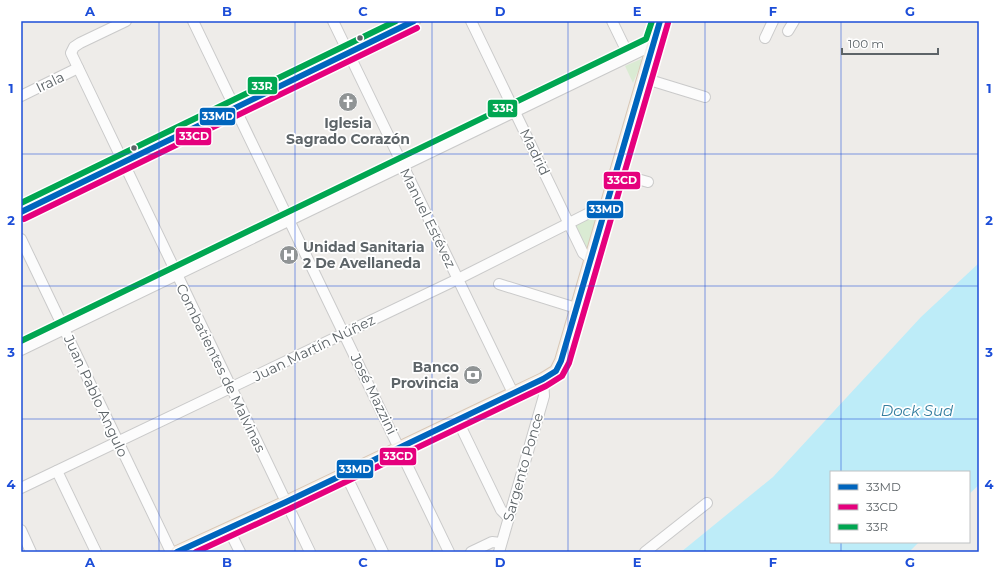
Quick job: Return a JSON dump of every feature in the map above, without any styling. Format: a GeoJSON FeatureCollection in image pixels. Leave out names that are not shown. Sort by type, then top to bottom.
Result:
{"type":"FeatureCollection","features":[{"type":"Feature","properties":{"kind":"main road"},"geometry":{"type":"LineString","coordinates":[[21,212],[414,21]]}},
{"type":"Feature","properties":{"kind":"main road"},"geometry":{"type":"LineString","coordinates":[[177,552],[286,502],[513,393],[542,379],[556,370],[561,361],[660,21]]}},
{"type":"Feature","properties":{"kind":"street","name":"Irala"},"geometry":{"type":"LineString","coordinates":[[71,53],[74,47],[80,43],[126,21]]}},
{"type":"Feature","properties":{"kind":"street","name":"José Mazzini"},"geometry":{"type":"LineString","coordinates":[[193,21],[449,552]]}},
{"type":"Feature","properties":{"kind":"street","name":"Manuel Estévez"},"geometry":{"type":"LineString","coordinates":[[333,21],[513,393]]}},
{"type":"Feature","properties":{"kind":"street","name":"Madrid"},"geometry":{"type":"LineString","coordinates":[[471,21],[583,253],[591,259]]}},
{"type":"Feature","properties":{"kind":"street"},"geometry":{"type":"LineString","coordinates":[[612,21],[629,56]]}},
{"type":"Feature","properties":{"kind":"street"},"geometry":{"type":"LineString","coordinates":[[765,38],[773,21]]}},
{"type":"Feature","properties":{"kind":"street"},"geometry":{"type":"LineString","coordinates":[[788,31],[794,21]]}},
{"type":"Feature","properties":{"kind":"street"},"geometry":{"type":"LineString","coordinates":[[21,350],[653,45]]}},
{"type":"Feature","properties":{"kind":"street","name":"Combatientes de Malvinas"},"geometry":{"type":"LineString","coordinates":[[71,53],[230,388],[310,552]]}},
{"type":"Feature","properties":{"kind":"street","name":"Irala"},"geometry":{"type":"LineString","coordinates":[[21,96],[78,68]]}},
{"type":"Feature","properties":{"kind":"street"},"geometry":{"type":"LineString","coordinates":[[643,78],[705,97]]}},
{"type":"Feature","properties":{"kind":"street"},"geometry":{"type":"LineString","coordinates":[[616,173],[648,182]]}},
{"type":"Feature","properties":{"kind":"street","name":"Juan Martín Núñez"},"geometry":{"type":"LineString","coordinates":[[21,488],[345,334],[597,209],[606,209]]}},
{"type":"Feature","properties":{"kind":"street","name":"Juan Pablo Angulo"},"geometry":{"type":"LineString","coordinates":[[21,239],[171,552]]}},
{"type":"Feature","properties":{"kind":"street"},"geometry":{"type":"LineString","coordinates":[[499,284],[576,308]]}},
{"type":"Feature","properties":{"kind":"street","name":"Sargento Ponce"},"geometry":{"type":"LineString","coordinates":[[500,548],[544,396],[542,379]]}},
{"type":"Feature","properties":{"kind":"street"},"geometry":{"type":"LineString","coordinates":[[457,419],[501,510],[509,518]]}},
{"type":"Feature","properties":{"kind":"street"},"geometry":{"type":"LineString","coordinates":[[57,471],[96,552]]}},
{"type":"Feature","properties":{"kind":"street"},"geometry":{"type":"LineString","coordinates":[[345,473],[384,552]]}},
{"type":"Feature","properties":{"kind":"street"},"geometry":{"type":"LineString","coordinates":[[645,552],[707,503]]}},
{"type":"Feature","properties":{"kind":"street"},"geometry":{"type":"LineString","coordinates":[[228,528],[240,552]]}},
{"type":"Feature","properties":{"kind":"street"},"geometry":{"type":"LineString","coordinates":[[21,530],[31,552]]}},
{"type":"Feature","properties":{"kind":"street"},"geometry":{"type":"LineString","coordinates":[[471,552],[492,542],[500,548]]}},
{"type":"Feature","properties":{"kind":"green space"},"geometry":{"type":"Polygon","coordinates":[[[641,59],[642,62],[633,83],[625,66],[641,59]]]}},
{"type":"Feature","properties":{"kind":"green space"},"geometry":{"type":"Polygon","coordinates":[[[600,208],[591,259],[569,224],[600,208]]]}},
{"type":"Feature","properties":{"kind":"water","name":"Dock Sud"},"geometry":{"type":"Polygon","coordinates":[[[979,263],[979,485],[970,493],[970,471],[830,471],[830,543],[918,543],[909,552],[681,552],[773,477],[921,317],[979,263]]]}},
{"type":"Feature","properties":{"kind":"transit line","name":"33R"},"geometry":{"type":"LineString","coordinates":[[21,203],[396,21]]}},
{"type":"Feature","properties":{"kind":"transit line","name":"33MD"},"geometry":{"type":"LineString","coordinates":[[21,212],[414,21]]}},
{"type":"Feature","properties":{"kind":"transit line","name":"33R"},"geometry":{"type":"LineString","coordinates":[[21,341],[646,39],[652,21]]}},
{"type":"Feature","properties":{"kind":"transit line","name":"33MD"},"geometry":{"type":"LineString","coordinates":[[177,552],[286,502],[543,379],[556,371],[561,361],[660,21]]}},
{"type":"Feature","properties":{"kind":"transit line","name":"33CD"},"geometry":{"type":"LineString","coordinates":[[196,552],[546,386],[562,376],[569,363],[668,23]]}},
{"type":"Feature","properties":{"kind":"transit line","name":"33CD"},"geometry":{"type":"LineString","coordinates":[[24,219],[417,28]]}},
{"type":"Feature","properties":{"kind":"place","name":"Iglesia Sagrado Corazón"},"geometry":{"type":"Point","coordinates":[348,102]}},
{"type":"Feature","properties":{"kind":"place","name":"Unidad Sanitaria 2 De Avellaneda"},"geometry":{"type":"Point","coordinates":[289,255]}},
{"type":"Feature","properties":{"kind":"place","name":"Banco Provincia"},"geometry":{"type":"Point","coordinates":[473,375]}}]}
